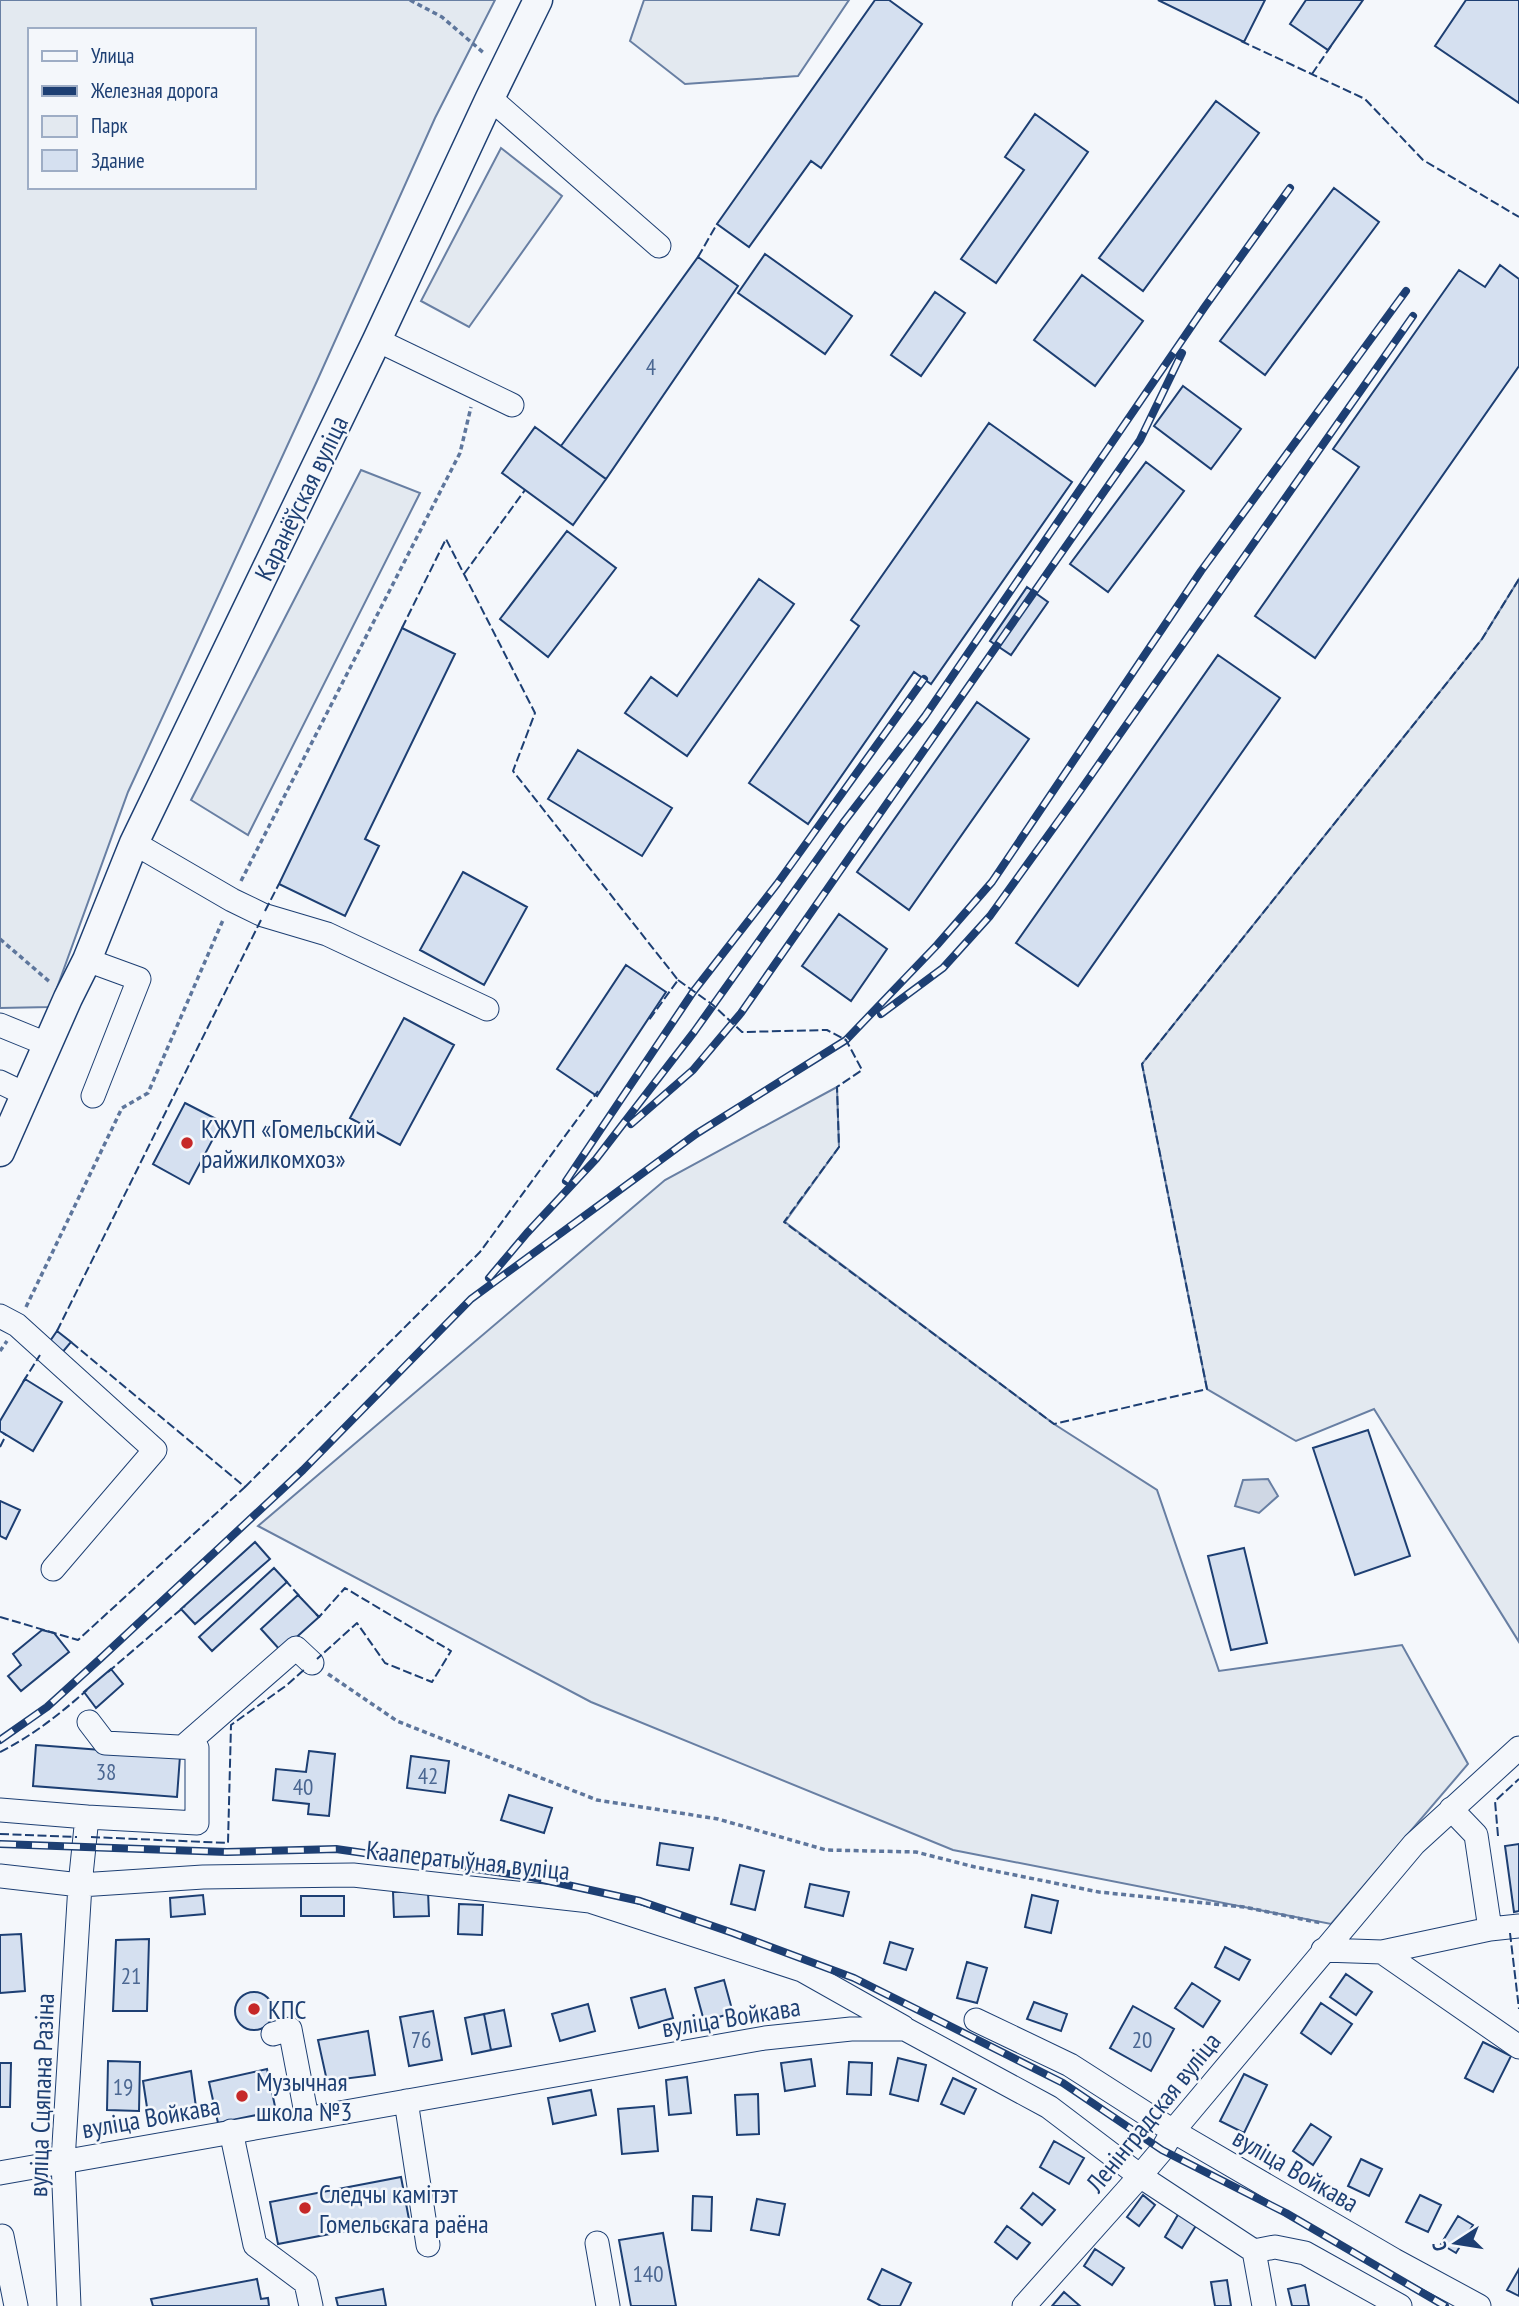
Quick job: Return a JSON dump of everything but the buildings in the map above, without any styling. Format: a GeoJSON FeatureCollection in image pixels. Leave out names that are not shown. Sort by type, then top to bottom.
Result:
{"type":"FeatureCollection","features":[{"type":"Feature","properties":{"kind":"main road","name":"Каранёўская вуліца"},"geometry":{"type":"LineString","coordinates":[[0,1152],[68,998],[88,960],[134,843],[538,0]]}},
{"type":"Feature","properties":{"kind":"street"},"geometry":{"type":"LineString","coordinates":[[490,98],[659,246]]}},
{"type":"Feature","properties":{"kind":"street"},"geometry":{"type":"LineString","coordinates":[[377,340],[512,405]]}},
{"type":"Feature","properties":{"kind":"street"},"geometry":{"type":"LineString","coordinates":[[134,843],[263,915],[327,933],[487,1009]]}},
{"type":"Feature","properties":{"kind":"street"},"geometry":{"type":"LineString","coordinates":[[88,960],[139,979],[93,1096]]}},
{"type":"Feature","properties":{"kind":"street"},"geometry":{"type":"LineString","coordinates":[[0,1024],[48,1045]]}},
{"type":"Feature","properties":{"kind":"street"},"geometry":{"type":"LineString","coordinates":[[0,1083],[27,1095]]}},
{"type":"Feature","properties":{"kind":"street"},"geometry":{"type":"LineString","coordinates":[[9,1320],[155,1450],[53,1569]]}},
{"type":"Feature","properties":{"kind":"street"},"geometry":{"type":"LineString","coordinates":[[183,1747],[296,1648],[312,1663]]}},
{"type":"Feature","properties":{"kind":"street"},"geometry":{"type":"LineString","coordinates":[[0,1810],[197,1823],[197,1748],[105,1743],[89,1722]]}},
{"type":"Feature","properties":{"kind":"street","name":"Ленінградская вуліца"},"geometry":{"type":"LineString","coordinates":[[1024,2306],[1140,2176],[1173,2131],[1414,1844],[1519,1748]]}},
{"type":"Feature","properties":{"kind":"street"},"geometry":{"type":"LineString","coordinates":[[1451,1809],[1476,1835],[1490,1929]]}},
{"type":"Feature","properties":{"kind":"street","name":"вуліца Сцяпана Разіна"},"geometry":{"type":"LineString","coordinates":[[69,2306],[62,2161],[87,1817]]}},
{"type":"Feature","properties":{"kind":"street","name":"Кааператыўная вуліца"},"geometry":{"type":"LineString","coordinates":[[0,1876],[80,1885],[203,1877],[353,1875],[590,1901],[802,1970],[905,2029]]}},
{"type":"Feature","properties":{"kind":"street"},"geometry":{"type":"LineString","coordinates":[[1323,1950],[1389,1951],[1490,1929],[1519,1926]]}},
{"type":"Feature","properties":{"kind":"street"},"geometry":{"type":"LineString","coordinates":[[1389,1951],[1519,2048]]}},
{"type":"Feature","properties":{"kind":"street","name":"вуліца Войкава"},"geometry":{"type":"LineString","coordinates":[[976,2021],[1070,2065],[1173,2131],[1394,2260],[1479,2306]]}},
{"type":"Feature","properties":{"kind":"street"},"geometry":{"type":"LineString","coordinates":[[273,2034],[290,2029],[307,2118]]}},
{"type":"Feature","properties":{"kind":"street","name":"вуліца Войкава"},"geometry":{"type":"LineString","coordinates":[[0,2173],[765,2038],[851,2029],[905,2029],[1049,2107],[1140,2176],[1254,2251]]}},
{"type":"Feature","properties":{"kind":"street"},"geometry":{"type":"LineString","coordinates":[[406,2101],[428,2245]]}},
{"type":"Feature","properties":{"kind":"street"},"geometry":{"type":"LineString","coordinates":[[232,2131],[255,2245],[306,2283],[311,2306]]}},
{"type":"Feature","properties":{"kind":"street"},"geometry":{"type":"LineString","coordinates":[[2,2236],[16,2306]]}},
{"type":"Feature","properties":{"kind":"street"},"geometry":{"type":"LineString","coordinates":[[597,2244],[608,2306]]}},
{"type":"Feature","properties":{"kind":"street"},"geometry":{"type":"LineString","coordinates":[[1264,2306],[1254,2251],[1275,2246],[1305,2253],[1400,2306]]}},
{"type":"Feature","properties":{"kind":"path"},"geometry":{"type":"LineString","coordinates":[[410,0],[442,17],[504,70]]}},
{"type":"Feature","properties":{"kind":"path"},"geometry":{"type":"LineString","coordinates":[[0,1351],[9,1320],[122,1108],[148,1093],[232,900],[460,453],[476,387]]}},
{"type":"Feature","properties":{"kind":"path"},"geometry":{"type":"LineString","coordinates":[[0,939],[68,998]]}},
{"type":"Feature","properties":{"kind":"path"},"geometry":{"type":"LineString","coordinates":[[312,1663],[397,1721],[597,1800],[718,1819],[825,1850],[916,1852],[1099,1892],[1244,1907],[1344,1928]]}},
{"type":"Feature","properties":{"kind":"green space"},"geometry":{"type":"Polygon","coordinates":[[[0,0],[495,0],[435,118],[128,792],[50,1007],[0,1008],[0,0]]]}},
{"type":"Feature","properties":{"kind":"green space"},"geometry":{"type":"Polygon","coordinates":[[[644,0],[849,0],[798,76],[685,84],[630,41],[644,0]]]}},
{"type":"Feature","properties":{"kind":"green space"},"geometry":{"type":"Polygon","coordinates":[[[501,148],[562,196],[469,327],[421,301],[501,148]]]}},
{"type":"Feature","properties":{"kind":"green space"},"geometry":{"type":"Polygon","coordinates":[[[361,470],[420,493],[248,835],[191,800],[361,470]]]}},
{"type":"Feature","properties":{"kind":"green space"},"geometry":{"type":"Polygon","coordinates":[[[1519,579],[1519,1642],[1374,1409],[1296,1441],[1207,1389],[1142,1064],[1482,639],[1519,579]]]}},
{"type":"Feature","properties":{"kind":"green space"},"geometry":{"type":"Polygon","coordinates":[[[837,1087],[839,1147],[785,1222],[1054,1424],[1157,1490],[1219,1671],[1402,1645],[1468,1764],[1331,1924],[953,1850],[591,1702],[258,1526],[665,1180],[837,1087]]]}},
{"type":"Feature","properties":{"kind":"shaded area"},"geometry":{"type":"Polygon","coordinates":[[[1268,1479],[1278,1496],[1259,1513],[1235,1506],[1243,1480],[1268,1479]]]}},
{"type":"Feature","properties":{"kind":"railway"},"geometry":{"type":"LineString","coordinates":[[489,1278],[596,1159],[694,1032],[843,823],[925,716],[1204,308],[1290,188]]}},
{"type":"Feature","properties":{"kind":"railway"},"geometry":{"type":"LineString","coordinates":[[0,1740],[47,1707],[303,1470],[471,1299],[696,1134],[846,1040],[937,945],[992,882],[1201,571],[1406,291]]}},
{"type":"Feature","properties":{"kind":"railway"},"geometry":{"type":"LineString","coordinates":[[881,1014],[943,968],[990,916],[1413,316]]}},
{"type":"Feature","properties":{"kind":"railway"},"geometry":{"type":"LineString","coordinates":[[631,1124],[693,1070],[741,1013],[1140,440],[1182,353]]}},
{"type":"Feature","properties":{"kind":"railway"},"geometry":{"type":"LineString","coordinates":[[566,1181],[693,992],[777,884],[924,679]]}},
{"type":"Feature","properties":{"kind":"railway"},"geometry":{"type":"LineString","coordinates":[[0,1844],[227,1852],[336,1849],[531,1877],[640,1901],[854,1978],[936,2019],[1063,2083],[1162,2150],[1286,2213],[1445,2306]]}},
{"type":"Feature","properties":{"kind":"fence"},"geometry":{"type":"LineString","coordinates":[[1241,41],[1365,99],[1423,160],[1519,217]]}},
{"type":"Feature","properties":{"kind":"fence"},"geometry":{"type":"LineString","coordinates":[[1312,74],[1331,46]]}},
{"type":"Feature","properties":{"kind":"fence"},"geometry":{"type":"LineString","coordinates":[[698,257],[717,224]]}},
{"type":"Feature","properties":{"kind":"fence"},"geometry":{"type":"LineString","coordinates":[[464,574],[525,490]]}},
{"type":"Feature","properties":{"kind":"fence"},"geometry":{"type":"LineString","coordinates":[[402,628],[446,539],[535,713],[513,771],[678,980],[649,1020]]}},
{"type":"Feature","properties":{"kind":"fence"},"geometry":{"type":"LineString","coordinates":[[678,980],[713,1005],[742,1032],[827,1030],[846,1040],[862,1070],[837,1087],[839,1147],[784,1222],[1054,1424],[1207,1389],[1142,1064],[1482,639],[1519,579]]}},
{"type":"Feature","properties":{"kind":"fence"},"geometry":{"type":"LineString","coordinates":[[265,911],[279,884]]}},
{"type":"Feature","properties":{"kind":"fence"},"geometry":{"type":"LineString","coordinates":[[57,1331],[261,920]]}},
{"type":"Feature","properties":{"kind":"fence"},"geometry":{"type":"LineString","coordinates":[[245,1487],[480,1252],[598,1091]]}},
{"type":"Feature","properties":{"kind":"fence"},"geometry":{"type":"LineString","coordinates":[[0,1617],[78,1640],[245,1487],[71,1342]]}},
{"type":"Feature","properties":{"kind":"fence"},"geometry":{"type":"LineString","coordinates":[[23,1382],[40,1355]]}},
{"type":"Feature","properties":{"kind":"fence"},"geometry":{"type":"LineString","coordinates":[[0,1447],[6,1435],[3,1433]]}},
{"type":"Feature","properties":{"kind":"fence"},"geometry":{"type":"LineString","coordinates":[[285,1580],[302,1599]]}},
{"type":"Feature","properties":{"kind":"fence"},"geometry":{"type":"LineString","coordinates":[[316,1614],[319,1617],[345,1588],[451,1651],[432,1682],[385,1663],[357,1623],[317,1659]]}},
{"type":"Feature","properties":{"kind":"fence"},"geometry":{"type":"LineString","coordinates":[[108,1672],[185,1606]]}},
{"type":"Feature","properties":{"kind":"fence"},"geometry":{"type":"LineString","coordinates":[[91,1837],[228,1843],[231,1725],[306,1668]]}},
{"type":"Feature","properties":{"kind":"fence"},"geometry":{"type":"LineString","coordinates":[[0,1752],[45,1724],[87,1690]]}},
{"type":"Feature","properties":{"kind":"fence"},"geometry":{"type":"LineString","coordinates":[[1498,1836],[1495,1801],[1519,1779]]}},
{"type":"Feature","properties":{"kind":"fence"},"geometry":{"type":"LineString","coordinates":[[0,1834],[77,1837]]}},
{"type":"Feature","properties":{"kind":"fence"},"geometry":{"type":"LineString","coordinates":[[1510,1933],[1519,2009]]}},
{"type":"Feature","properties":{"kind":"place","name":"КЖУП «Гомельский райжилкомхоз»"},"geometry":{"type":"Point","coordinates":[187,1143]}},
{"type":"Feature","properties":{"kind":"place","name":"КПС"},"geometry":{"type":"Point","coordinates":[254,2009]}},
{"type":"Feature","properties":{"kind":"place","name":"Музычная школа №3"},"geometry":{"type":"Point","coordinates":[242,2096]}},
{"type":"Feature","properties":{"kind":"place","name":"Следчы камітэт Гомельскага раёна"},"geometry":{"type":"Point","coordinates":[305,2208]}}]}
